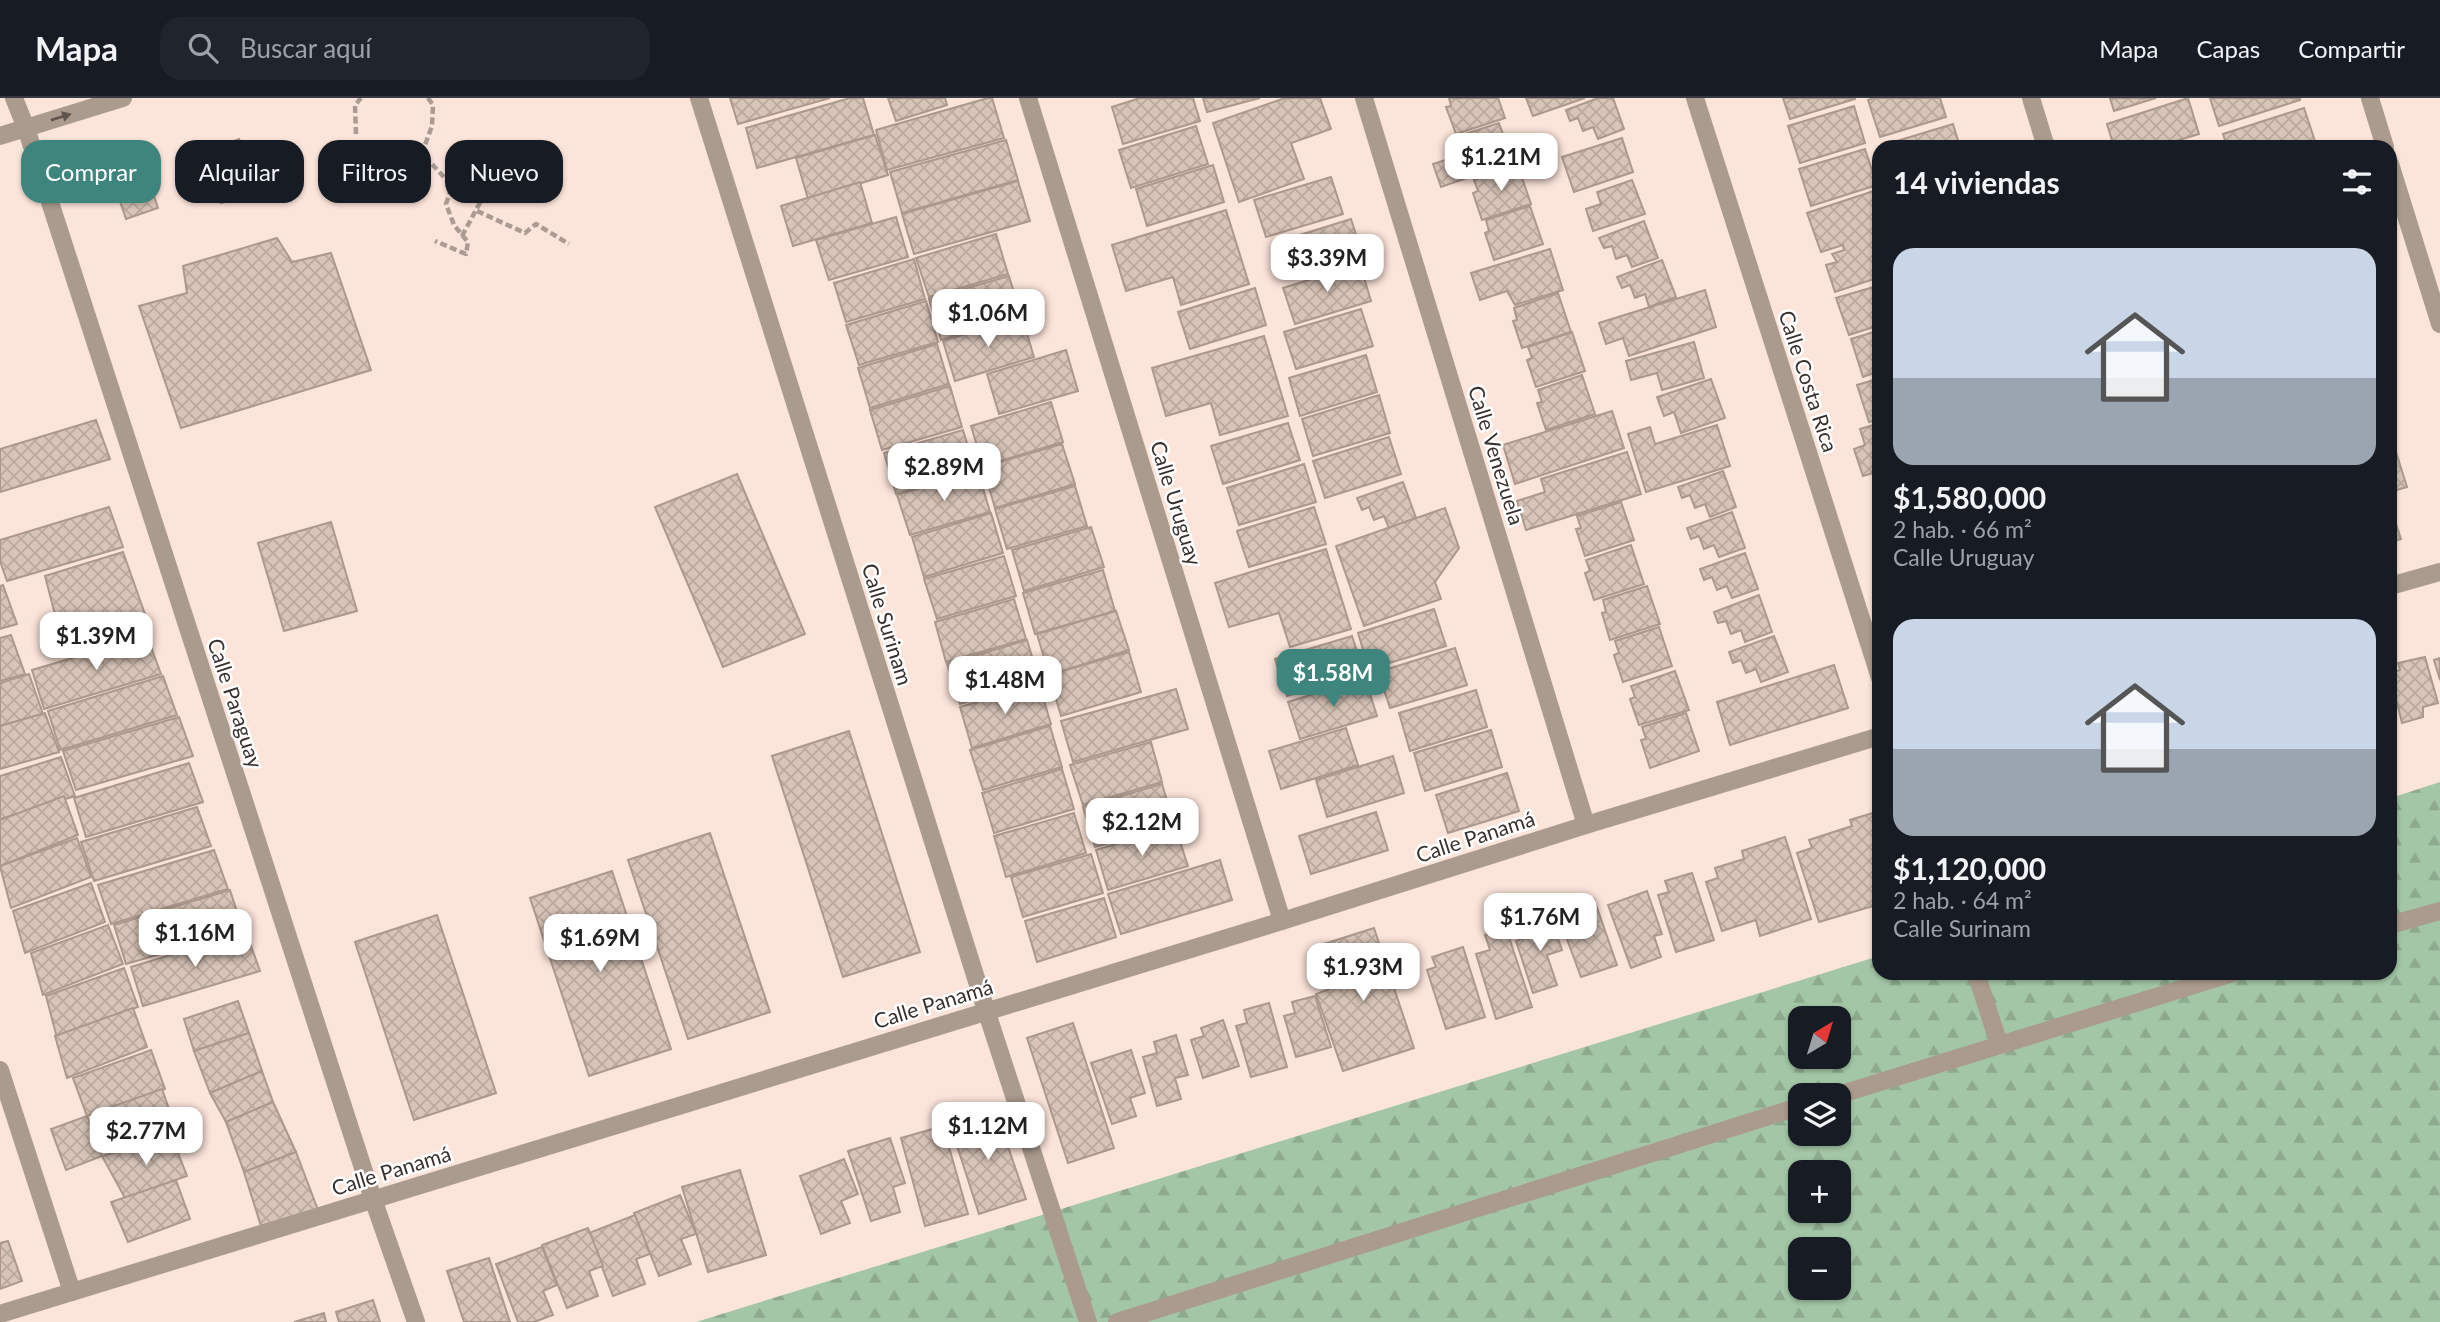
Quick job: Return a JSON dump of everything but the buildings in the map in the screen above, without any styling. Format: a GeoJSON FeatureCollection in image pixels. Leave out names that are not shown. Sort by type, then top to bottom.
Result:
{"type":"FeatureCollection","features":[{"type":"Feature","properties":{"kind":"street","name":"Calle Paraguay"},"geometry":{"type":"LineString","coordinates":[[14,98],[26,128],[373,1199],[416,1322]]}},
{"type":"Feature","properties":{"kind":"street"},"geometry":{"type":"LineString","coordinates":[[0,136],[123,98]]}},
{"type":"Feature","properties":{"kind":"street","name":"Calle Surinam"},"geometry":{"type":"LineString","coordinates":[[699,98],[986,1010],[1088,1322]]}},
{"type":"Feature","properties":{"kind":"street","name":"Calle Uruguay"},"geometry":{"type":"LineString","coordinates":[[1028,98],[1282,921]]}},
{"type":"Feature","properties":{"kind":"street","name":"Calle Venezuela"},"geometry":{"type":"LineString","coordinates":[[1364,98],[1586,825]]}},
{"type":"Feature","properties":{"kind":"street","name":"Calle Costa Rica"},"geometry":{"type":"LineString","coordinates":[[1695,98],[1872,653]]}},
{"type":"Feature","properties":{"kind":"street"},"geometry":{"type":"LineString","coordinates":[[2031,98],[2044,140]]}},
{"type":"Feature","properties":{"kind":"street"},"geometry":{"type":"LineString","coordinates":[[2370,98],[2383,140]]}},
{"type":"Feature","properties":{"kind":"street"},"geometry":{"type":"LineString","coordinates":[[2397,186],[2440,324]]}},
{"type":"Feature","properties":{"kind":"street"},"geometry":{"type":"LineString","coordinates":[[2397,584],[2440,572]]}},
{"type":"Feature","properties":{"kind":"street","name":"Calle Panamá"},"geometry":{"type":"LineString","coordinates":[[0,1314],[1872,738]]}},
{"type":"Feature","properties":{"kind":"street"},"geometry":{"type":"LineString","coordinates":[[2397,923],[2440,911]]}},
{"type":"Feature","properties":{"kind":"street"},"geometry":{"type":"LineString","coordinates":[[1978,980],[1999,1044]]}},
{"type":"Feature","properties":{"kind":"street"},"geometry":{"type":"LineString","coordinates":[[1851,1091],[2210,980]]}},
{"type":"Feature","properties":{"kind":"street"},"geometry":{"type":"LineString","coordinates":[[0,1070],[72,1292]]}},
{"type":"Feature","properties":{"kind":"street"},"geometry":{"type":"LineString","coordinates":[[1117,1322],[1788,1110]]}},
{"type":"Feature","properties":{"kind":"path"},"geometry":{"type":"LineString","coordinates":[[356,134],[355,105],[361,98]]}},
{"type":"Feature","properties":{"kind":"path"},"geometry":{"type":"LineString","coordinates":[[428,98],[433,104],[432,126],[422,153],[452,186],[446,204],[454,225],[468,242],[466,254],[435,241]]}},
{"type":"Feature","properties":{"kind":"path"},"geometry":{"type":"LineString","coordinates":[[462,236],[481,203]]}},
{"type":"Feature","properties":{"kind":"path"},"geometry":{"type":"LineString","coordinates":[[477,211],[526,233],[536,224],[569,244]]}},
{"type":"Feature","properties":{"kind":"green space"},"geometry":{"type":"Polygon","coordinates":[[[2440,782],[2440,1322],[696,1322],[1872,958],[1872,980],[2397,980],[2397,796],[2440,782]]]}}]}
